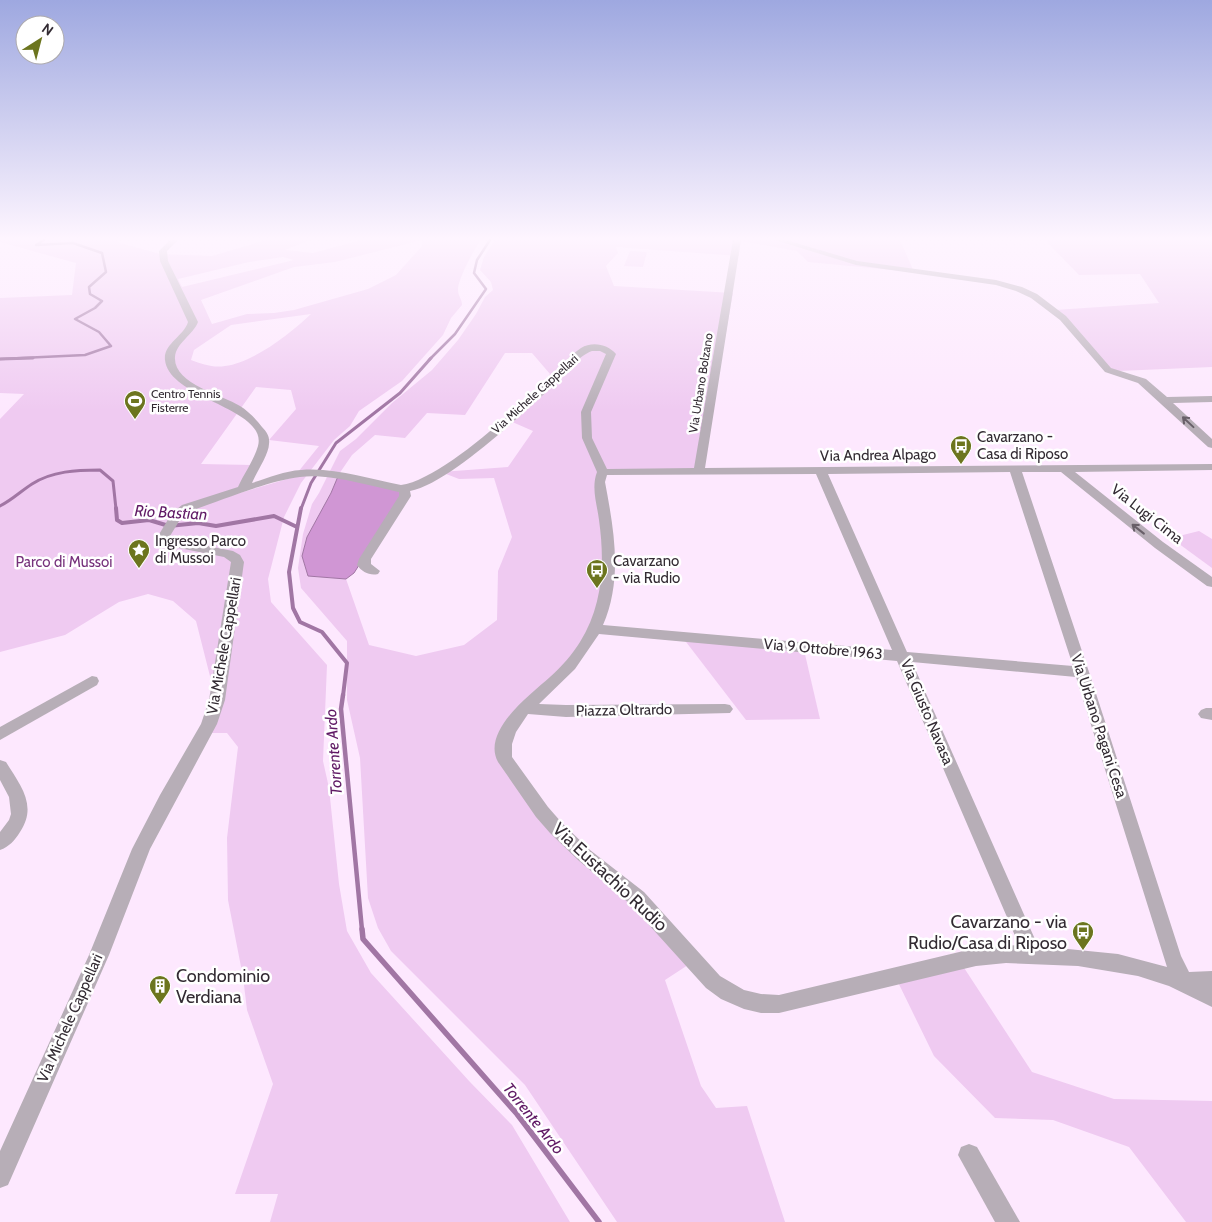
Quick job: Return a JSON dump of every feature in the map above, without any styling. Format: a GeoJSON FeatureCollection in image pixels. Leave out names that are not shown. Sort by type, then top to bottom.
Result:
{"type":"FeatureCollection","features":[{"type":"Feature","properties":{"kind":"street"},"geometry":{"type":"LineString","coordinates":[[181,297],[193,322],[192,327],[172,350],[171,365],[187,384],[238,409],[264,434],[264,445],[243,488]]}},
{"type":"Feature","properties":{"kind":"street","name":"Via Urbano Bolzano"},"geometry":{"type":"LineString","coordinates":[[699,472],[728,297]]}},
{"type":"Feature","properties":{"kind":"street"},"geometry":{"type":"LineString","coordinates":[[1033,297],[1063,318],[1104,367],[1142,381],[1212,445]]}},
{"type":"Feature","properties":{"kind":"street","name":"Via Michele Cappellari"},"geometry":{"type":"LineString","coordinates":[[0,1178],[98,955],[141,849],[166,800],[210,724],[217,700],[238,562],[228,554],[172,543],[166,540],[164,536],[178,513],[186,508],[243,488],[302,473],[336,475],[404,489],[413,487],[441,474],[527,404],[584,350],[594,347],[605,349],[611,354],[586,412],[587,438],[604,472]]}},
{"type":"Feature","properties":{"kind":"street"},"geometry":{"type":"LineString","coordinates":[[1164,400],[1212,399]]}},
{"type":"Feature","properties":{"kind":"street","name":"Via Andrea Alpago"},"geometry":{"type":"LineString","coordinates":[[604,472],[1212,467]]}},
{"type":"Feature","properties":{"kind":"street","name":"Via Lugi Cima"},"geometry":{"type":"LineString","coordinates":[[1064,468],[1111,508],[1212,583]]}},
{"type":"Feature","properties":{"kind":"street","name":"Via Urbano Pagani Cesa"},"geometry":{"type":"LineString","coordinates":[[1015,469],[1082,672],[1172,957],[1184,982]]}},
{"type":"Feature","properties":{"kind":"street","name":"Via Giusto Navasa"},"geometry":{"type":"LineString","coordinates":[[821,471],[1032,954]]}},
{"type":"Feature","properties":{"kind":"street","name":"Via Eustachio Rudio"},"geometry":{"type":"LineString","coordinates":[[604,472],[599,482],[610,574],[604,601],[594,629],[580,652],[565,671],[524,708],[510,727],[503,748],[507,762],[520,782],[556,828],[584,855],[637,898],[713,982],[734,996],[756,1004],[790,1002],[976,957],[1000,954],[1032,954],[1120,962],[1155,971],[1184,982],[1212,998]]}},
{"type":"Feature","properties":{"kind":"street"},"geometry":{"type":"LineString","coordinates":[[373,571],[364,565],[365,559],[405,496],[404,489]]}},
{"type":"Feature","properties":{"kind":"street","name":"Via 9 Ottobre 1963"},"geometry":{"type":"LineString","coordinates":[[594,629],[1082,672]]}},
{"type":"Feature","properties":{"kind":"street"},"geometry":{"type":"LineString","coordinates":[[0,734],[92,681]]}},
{"type":"Feature","properties":{"kind":"street","name":"Piazza Oltrardo"},"geometry":{"type":"LineString","coordinates":[[524,708],[566,711],[725,709]]}},
{"type":"Feature","properties":{"kind":"street"},"geometry":{"type":"LineString","coordinates":[[0,766],[16,793],[20,808],[20,821],[0,843]]}},
{"type":"Feature","properties":{"kind":"street"},"geometry":{"type":"LineString","coordinates":[[1184,982],[1212,980]]}},
{"type":"Feature","properties":{"kind":"street"},"geometry":{"type":"LineString","coordinates":[[969,1155],[1008,1222]]}},
{"type":"Feature","properties":{"kind":"green space","name":"Parco di Mussoi"},"geometry":{"type":"Polygon","coordinates":[[[209,297],[201,300],[212,324],[247,314],[294,310],[340,297],[460,297],[462,305],[451,318],[443,335],[402,381],[359,411],[350,426],[334,440],[301,483],[284,517],[268,579],[271,602],[327,665],[323,761],[329,788],[339,884],[347,931],[371,973],[470,1082],[512,1125],[570,1222],[270,1222],[278,1194],[235,1194],[273,1084],[247,1010],[243,977],[228,900],[227,838],[238,747],[227,733],[199,733],[213,688],[196,621],[173,601],[148,594],[119,602],[65,635],[0,652],[0,419],[24,394],[0,393],[0,298],[209,297]],[[311,314],[231,325],[194,350],[191,360],[216,366],[236,364],[271,346],[311,314]],[[256,387],[201,464],[252,465],[240,493],[294,477],[319,446],[269,440],[296,409],[291,390],[256,387]]]}},
{"type":"Feature","properties":{"kind":"green space"},"geometry":{"type":"Polygon","coordinates":[[[485,297],[732,297],[701,473],[597,472],[606,565],[603,597],[576,654],[505,732],[507,755],[568,836],[691,963],[665,980],[701,1086],[716,1108],[747,1106],[785,1222],[617,1222],[525,1085],[391,951],[378,928],[368,898],[360,758],[347,700],[347,641],[301,588],[298,568],[303,534],[312,504],[340,451],[356,439],[392,403],[432,370],[458,340],[485,297]],[[505,353],[465,415],[427,413],[405,438],[375,435],[352,455],[339,474],[307,537],[302,556],[308,576],[346,579],[369,645],[416,656],[464,645],[497,620],[498,571],[512,537],[494,478],[459,479],[441,472],[508,467],[533,431],[510,421],[535,399],[550,374],[532,353],[505,353]]]}},
{"type":"Feature","properties":{"kind":"green space"},"geometry":{"type":"Polygon","coordinates":[[[1155,297],[1212,297],[1212,367],[1118,371],[1107,367],[1055,310],[1159,303],[1155,297]]]}},
{"type":"Feature","properties":{"kind":"green space"},"geometry":{"type":"Polygon","coordinates":[[[1199,531],[1212,539],[1212,568],[1171,538],[1199,531]]]}},
{"type":"Feature","properties":{"kind":"green space"},"geometry":{"type":"Polygon","coordinates":[[[683,638],[804,650],[820,719],[746,720],[683,638]]]}},
{"type":"Feature","properties":{"kind":"green space"},"geometry":{"type":"Polygon","coordinates":[[[957,957],[1032,1072],[1114,1099],[1212,1101],[1212,1222],[1186,1222],[1129,1147],[1053,1120],[995,1118],[934,1056],[893,972],[957,957]]]}},
{"type":"Feature","properties":{"kind":"shaded area"},"geometry":{"type":"Polygon","coordinates":[[[339,474],[407,490],[354,573],[346,579],[308,576],[302,556],[307,537],[339,474]]]}},
{"type":"Feature","properties":{"kind":"waterway","name":"Rio Bastian"},"geometry":{"type":"LineString","coordinates":[[33,358],[0,359],[85,355],[111,346],[99,332],[75,319],[95,308],[102,301],[95,297]]}},
{"type":"Feature","properties":{"kind":"waterway","name":"Torrente Ardo"},"geometry":{"type":"LineString","coordinates":[[431,358],[455,334],[480,297]]}},
{"type":"Feature","properties":{"kind":"waterway","name":"Torrente Ardo"},"geometry":{"type":"LineString","coordinates":[[301,509],[311,483],[336,443],[400,393],[431,358]]}},
{"type":"Feature","properties":{"kind":"waterway","name":"Rio Bastian"},"geometry":{"type":"LineString","coordinates":[[0,506],[32,484],[48,476],[74,471],[100,470],[113,481],[116,509]]}},
{"type":"Feature","properties":{"kind":"waterway","name":"Rio Bastian"},"geometry":{"type":"LineString","coordinates":[[116,508],[117,520],[122,523],[149,520],[169,526],[198,523],[216,526],[274,516],[297,527]]}},
{"type":"Feature","properties":{"kind":"waterway","name":"Torrente Ardo"},"geometry":{"type":"LineString","coordinates":[[301,508],[289,572],[293,608],[300,622],[322,632],[347,663],[343,696]]}},
{"type":"Feature","properties":{"kind":"waterway","name":"Torrente Ardo"},"geometry":{"type":"LineString","coordinates":[[343,695],[341,709],[362,930]]}},
{"type":"Feature","properties":{"kind":"waterway","name":"Torrente Ardo"},"geometry":{"type":"LineString","coordinates":[[362,929],[363,939],[517,1114],[599,1222]]}},
{"type":"Feature","properties":{"kind":"place","name":"Centro Tennis Fisterre"},"geometry":{"type":"Point","coordinates":[135,420]}},
{"type":"Feature","properties":{"kind":"place","name":"Cavarzano - Casa di Riposo"},"geometry":{"type":"Point","coordinates":[961,465]}},
{"type":"Feature","properties":{"kind":"place","name":"Ingresso Parco di Mussoi"},"geometry":{"type":"Point","coordinates":[139,569]}},
{"type":"Feature","properties":{"kind":"place","name":"Cavarzano - via Rudio"},"geometry":{"type":"Point","coordinates":[597,589]}},
{"type":"Feature","properties":{"kind":"place","name":"Cavarzano - via Rudio/Casa di Riposo"},"geometry":{"type":"Point","coordinates":[1083,951]}},
{"type":"Feature","properties":{"kind":"place","name":"Condominio Verdiana"},"geometry":{"type":"Point","coordinates":[160,1005]}}]}
